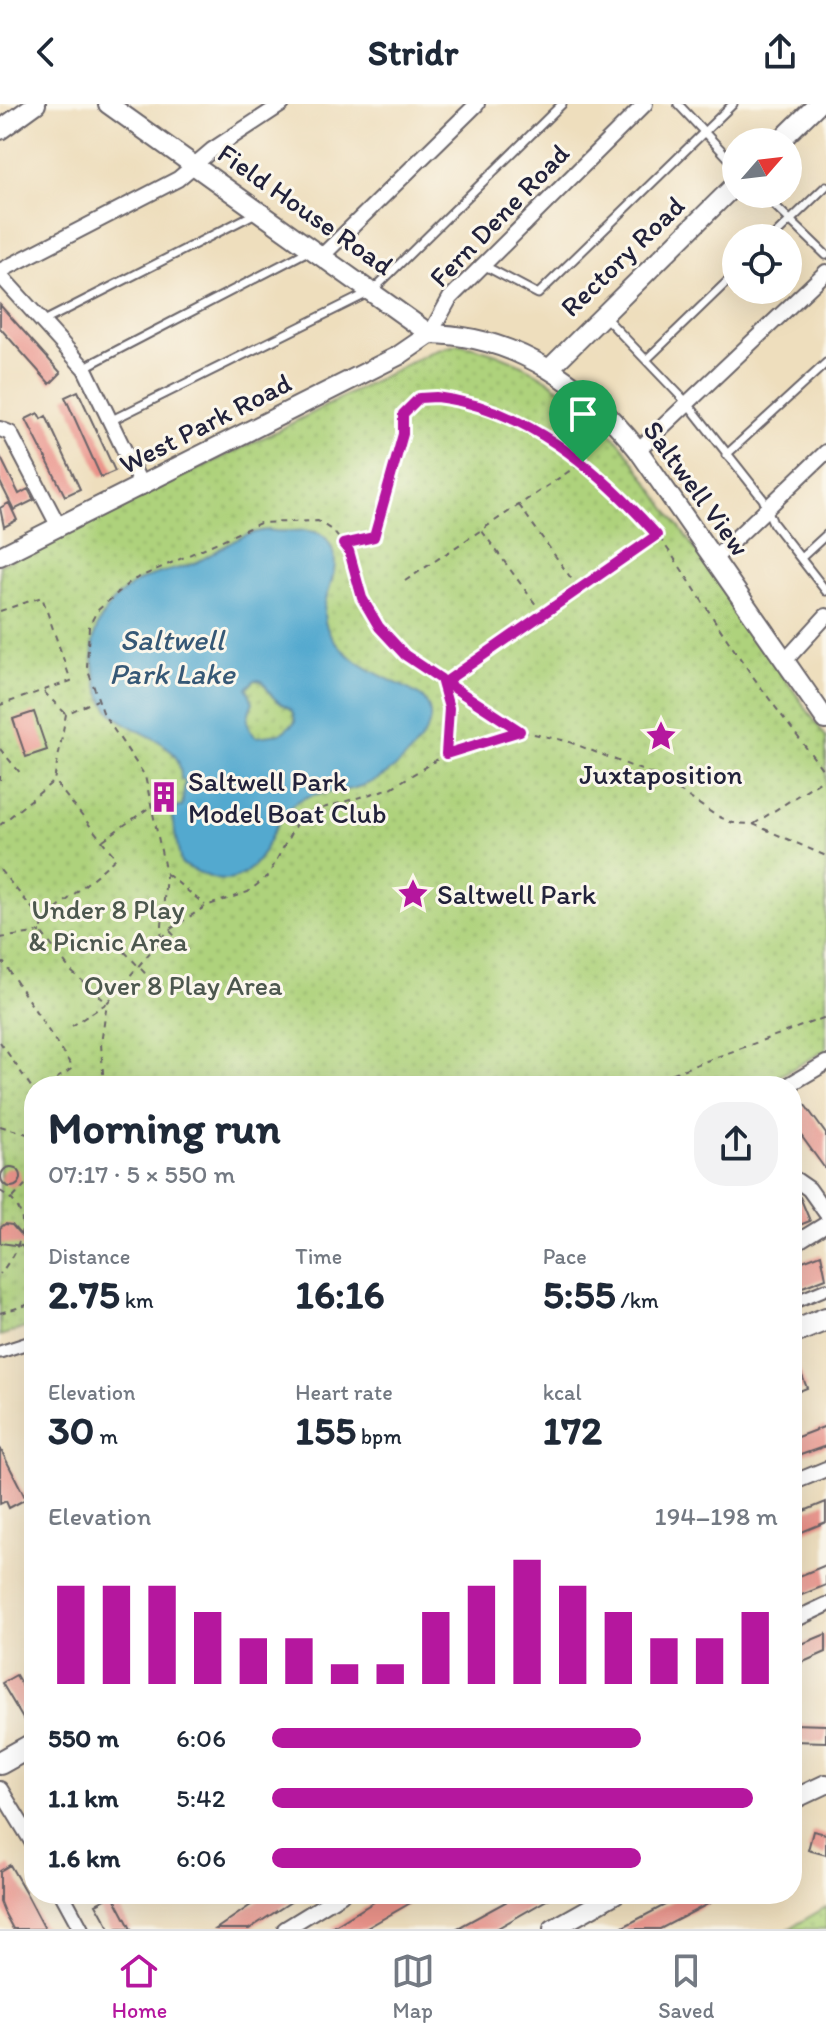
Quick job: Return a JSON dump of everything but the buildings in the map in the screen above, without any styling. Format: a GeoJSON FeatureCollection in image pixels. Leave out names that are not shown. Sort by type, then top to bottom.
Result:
{"type":"FeatureCollection","features":[{"type":"Feature","properties":{"kind":"main road"},"geometry":{"type":"LineString","coordinates":[[802,1329],[826,1319]]}},
{"type":"Feature","properties":{"kind":"main road"},"geometry":{"type":"LineString","coordinates":[[0,1763],[24,1750]]}},
{"type":"Feature","properties":{"kind":"street"},"geometry":{"type":"LineString","coordinates":[[0,130],[36,104]]}},
{"type":"Feature","properties":{"kind":"street","name":"Field House Road"},"geometry":{"type":"LineString","coordinates":[[108,104],[318,251],[430,334]]}},
{"type":"Feature","properties":{"kind":"street"},"geometry":{"type":"LineString","coordinates":[[142,487],[83,368],[0,273],[178,179],[282,104]]}},
{"type":"Feature","properties":{"kind":"street"},"geometry":{"type":"LineString","coordinates":[[318,251],[477,104]]}},
{"type":"Feature","properties":{"kind":"street","name":"Fern Dene Road"},"geometry":{"type":"LineString","coordinates":[[430,334],[450,298],[645,104]]}},
{"type":"Feature","properties":{"kind":"street"},"geometry":{"type":"LineString","coordinates":[[793,128],[818,104]]}},
{"type":"Feature","properties":{"kind":"street","name":"Rectory Road"},"geometry":{"type":"LineString","coordinates":[[549,369],[722,198]]}},
{"type":"Feature","properties":{"kind":"street"},"geometry":{"type":"LineString","coordinates":[[638,450],[826,272]]}},
{"type":"Feature","properties":{"kind":"street","name":"Saltwell View"},"geometry":{"type":"LineString","coordinates":[[430,334],[487,340],[549,369],[597,404],[638,450],[826,720]]}},
{"type":"Feature","properties":{"kind":"street","name":"West Park Road"},"geometry":{"type":"LineString","coordinates":[[0,556],[398,356],[430,334]]}},
{"type":"Feature","properties":{"kind":"street"},"geometry":{"type":"LineString","coordinates":[[0,429],[10,433],[59,527]]}},
{"type":"Feature","properties":{"kind":"street"},"geometry":{"type":"LineString","coordinates":[[714,559],[826,452]]}},
{"type":"Feature","properties":{"kind":"street"},"geometry":{"type":"LineString","coordinates":[[784,662],[826,616]]}},
{"type":"Feature","properties":{"kind":"street"},"geometry":{"type":"LineString","coordinates":[[802,1078],[825,1067]]}},
{"type":"Feature","properties":{"kind":"street"},"geometry":{"type":"LineString","coordinates":[[802,1184],[826,1213]]}},
{"type":"Feature","properties":{"kind":"street"},"geometry":{"type":"LineString","coordinates":[[802,1239],[826,1224]]}},
{"type":"Feature","properties":{"kind":"street"},"geometry":{"type":"LineString","coordinates":[[802,1299],[826,1289]]}},
{"type":"Feature","properties":{"kind":"street"},"geometry":{"type":"LineString","coordinates":[[0,1352],[24,1344]]}},
{"type":"Feature","properties":{"kind":"street"},"geometry":{"type":"LineString","coordinates":[[802,1479],[826,1469]]}},
{"type":"Feature","properties":{"kind":"street"},"geometry":{"type":"LineString","coordinates":[[802,1616],[826,1605]]}},
{"type":"Feature","properties":{"kind":"street"},"geometry":{"type":"LineString","coordinates":[[802,1795],[826,1784]]}},
{"type":"Feature","properties":{"kind":"street"},"geometry":{"type":"LineString","coordinates":[[0,1789],[24,1829]]}},
{"type":"Feature","properties":{"kind":"street"},"geometry":{"type":"LineString","coordinates":[[67,1904],[81,1929]]}},
{"type":"Feature","properties":{"kind":"street"},"geometry":{"type":"LineString","coordinates":[[285,1929],[326,1904]]}},
{"type":"Feature","properties":{"kind":"street"},"geometry":{"type":"LineString","coordinates":[[553,1929],[597,1904]]}},
{"type":"Feature","properties":{"kind":"lane"},"geometry":{"type":"LineString","coordinates":[[110,421],[372,291],[562,104]]}},
{"type":"Feature","properties":{"kind":"lane"},"geometry":{"type":"LineString","coordinates":[[678,104],[722,151]]}},
{"type":"Feature","properties":{"kind":"lane"},"geometry":{"type":"LineString","coordinates":[[483,265],[538,294],[733,104]]}},
{"type":"Feature","properties":{"kind":"lane"},"geometry":{"type":"LineString","coordinates":[[786,224],[826,186]]}},
{"type":"Feature","properties":{"kind":"lane"},"geometry":{"type":"LineString","coordinates":[[778,208],[826,255]]}},
{"type":"Feature","properties":{"kind":"lane"},"geometry":{"type":"LineString","coordinates":[[42,322],[260,211]]}},
{"type":"Feature","properties":{"kind":"lane"},"geometry":{"type":"LineString","coordinates":[[83,368],[318,251]]}},
{"type":"Feature","properties":{"kind":"lane"},"geometry":{"type":"LineString","coordinates":[[647,359],[722,287]]}},
{"type":"Feature","properties":{"kind":"lane"},"geometry":{"type":"LineString","coordinates":[[602,314],[688,404],[826,591]]}},
{"type":"Feature","properties":{"kind":"lane"},"geometry":{"type":"LineString","coordinates":[[726,455],[826,363]]}},
{"type":"Feature","properties":{"kind":"lane"},"geometry":{"type":"LineString","coordinates":[[801,558],[826,535]]}},
{"type":"Feature","properties":{"kind":"path"},"geometry":{"type":"LineString","coordinates":[[343,544],[374,537],[403,434],[403,414],[419,398],[466,400],[500,413],[561,445],[629,503],[657,535],[759,686],[826,776],[753,824]]}},
{"type":"Feature","properties":{"kind":"path"},"geometry":{"type":"LineString","coordinates":[[405,581],[583,462]]}},
{"type":"Feature","properties":{"kind":"path"},"geometry":{"type":"LineString","coordinates":[[519,505],[578,589]]}},
{"type":"Feature","properties":{"kind":"path"},"geometry":{"type":"LineString","coordinates":[[161,939],[166,874],[152,806],[145,776],[98,700],[87,668],[89,626],[97,611],[131,581],[260,523],[318,521],[349,551],[362,598],[379,627],[405,655],[520,731],[567,741],[628,763],[659,777],[715,815],[733,823],[753,824],[826,856]]}},
{"type":"Feature","properties":{"kind":"path"},"geometry":{"type":"LineString","coordinates":[[481,530],[543,614]]}},
{"type":"Feature","properties":{"kind":"path"},"geometry":{"type":"LineString","coordinates":[[443,680],[657,535]]}},
{"type":"Feature","properties":{"kind":"path"},"geometry":{"type":"LineString","coordinates":[[0,611],[42,597],[71,681],[0,705]]}},
{"type":"Feature","properties":{"kind":"path"},"geometry":{"type":"LineString","coordinates":[[443,680],[449,708],[446,754]]}},
{"type":"Feature","properties":{"kind":"path"},"geometry":{"type":"LineString","coordinates":[[43,691],[66,714]]}},
{"type":"Feature","properties":{"kind":"path"},"geometry":{"type":"LineString","coordinates":[[66,714],[98,700]]}},
{"type":"Feature","properties":{"kind":"path"},"geometry":{"type":"LineString","coordinates":[[0,825],[54,781],[66,714]]}},
{"type":"Feature","properties":{"kind":"path"},"geometry":{"type":"LineString","coordinates":[[72,1026],[107,1003],[169,930],[206,906],[248,892],[268,876],[298,820],[313,811],[391,788],[446,754],[520,731]]}},
{"type":"Feature","properties":{"kind":"path"},"geometry":{"type":"LineString","coordinates":[[0,749],[22,775]]}},
{"type":"Feature","properties":{"kind":"path"},"geometry":{"type":"LineString","coordinates":[[54,781],[116,858],[43,921],[41,932],[78,978],[107,1003]]}},
{"type":"Feature","properties":{"kind":"path"},"geometry":{"type":"LineString","coordinates":[[102,840],[152,806]]}},
{"type":"Feature","properties":{"kind":"path"},"geometry":{"type":"LineString","coordinates":[[0,870],[43,921]]}},
{"type":"Feature","properties":{"kind":"path"},"geometry":{"type":"LineString","coordinates":[[166,874],[206,906]]}},
{"type":"Feature","properties":{"kind":"path"},"geometry":{"type":"LineString","coordinates":[[0,881],[6,876]]}},
{"type":"Feature","properties":{"kind":"path"},"geometry":{"type":"LineString","coordinates":[[169,930],[188,950]]}},
{"type":"Feature","properties":{"kind":"path"},"geometry":{"type":"LineString","coordinates":[[0,938],[41,932]]}},
{"type":"Feature","properties":{"kind":"path"},"geometry":{"type":"LineString","coordinates":[[108,934],[157,986]]}},
{"type":"Feature","properties":{"kind":"path"},"geometry":{"type":"LineString","coordinates":[[0,965],[4,963],[73,1068],[61,1076]]}},
{"type":"Feature","properties":{"kind":"path"},"geometry":{"type":"LineString","coordinates":[[103,1076],[101,1044],[107,1003]]}},
{"type":"Feature","properties":{"kind":"path"},"geometry":{"type":"LineString","coordinates":[[665,1076],[826,1017]]}},
{"type":"Feature","properties":{"kind":"path"},"geometry":{"type":"LineString","coordinates":[[0,1042],[24,1077]]}},
{"type":"Feature","properties":{"kind":"path"},"geometry":{"type":"LineString","coordinates":[[0,1117],[1,1126],[24,1133]]}},
{"type":"Feature","properties":{"kind":"path"},"geometry":{"type":"LineString","coordinates":[[12,1199],[24,1186]]}},
{"type":"Feature","properties":{"kind":"path"},"geometry":{"type":"LineString","coordinates":[[0,1191],[12,1199],[21,1211],[23,1234],[15,1255],[0,1274]]}},
{"type":"Feature","properties":{"kind":"path"},"geometry":{"type":"LineString","coordinates":[[0,1313],[24,1306]]}},
{"type":"Feature","properties":{"kind":"green space","name":"Saltwell Park"},"geometry":{"type":"Polygon","coordinates":[[[459,344],[507,358],[549,381],[587,410],[622,445],[826,737],[826,1050],[779,1076],[24,1076],[24,1328],[0,1336],[0,565],[277,431],[431,352],[459,344]]]}},
{"type":"Feature","properties":{"kind":"green space"},"geometry":{"type":"Polygon","coordinates":[[[826,1907],[826,1929],[789,1929],[826,1907]]]}},
{"type":"Feature","properties":{"kind":"water","name":"Saltwell Park Lake"},"geometry":{"type":"Polygon","coordinates":[[[259,531],[306,531],[326,538],[334,553],[335,567],[325,607],[325,621],[331,636],[354,660],[422,697],[429,708],[430,719],[420,741],[386,775],[353,789],[313,795],[298,801],[281,819],[255,864],[233,879],[220,880],[181,864],[172,818],[177,807],[182,807],[185,781],[181,779],[179,765],[166,746],[111,712],[96,677],[93,642],[109,607],[128,588],[151,576],[197,562],[259,531]],[[255,680],[247,688],[253,702],[248,724],[256,737],[280,734],[295,722],[291,710],[274,698],[262,681],[255,680]]]}},
{"type":"Feature","properties":{"kind":"place","name":"Juxtaposition"},"geometry":{"type":"Point","coordinates":[661,736]}},
{"type":"Feature","properties":{"kind":"place","name":"Saltwell Park Model Boat Club"},"geometry":{"type":"Point","coordinates":[164,797]}},
{"type":"Feature","properties":{"kind":"place","name":"Saltwell Park"},"geometry":{"type":"Point","coordinates":[413,894]}},
{"type":"Feature","properties":{"kind":"route"},"geometry":{"type":"LineString","coordinates":[[419,398],[466,400],[530,428],[561,445],[583,462],[629,503],[657,535],[445,682],[520,731],[446,754],[450,733],[449,708],[441,679],[405,655],[379,627],[362,598],[349,551],[343,544],[374,537],[403,434],[403,414],[419,398]]}},
{"type":"Feature","properties":{"kind":"park label","name":"Under 8 Play & Picnic Area"},"geometry":{"type":"Point","coordinates":[108,925]}},
{"type":"Feature","properties":{"kind":"park label","name":"Over 8 Play Area"},"geometry":{"type":"Point","coordinates":[183,985]}}]}
